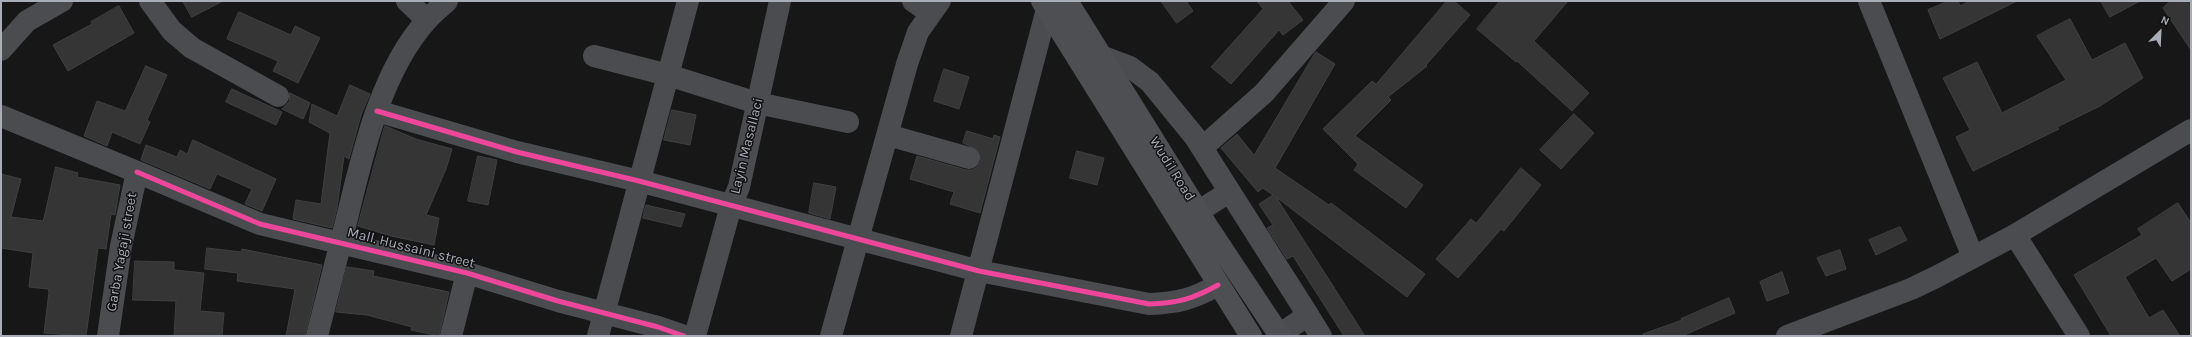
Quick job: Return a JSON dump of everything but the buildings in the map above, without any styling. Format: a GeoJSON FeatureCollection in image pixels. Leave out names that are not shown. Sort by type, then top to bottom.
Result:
{"type":"FeatureCollection","features":[{"type":"Feature","properties":{"kind":"main road","name":"Wudil Road"},"geometry":{"type":"LineString","coordinates":[[1052,4],[1101,56],[1199,212],[1279,335]]}},
{"type":"Feature","properties":{"kind":"main road","name":"Wudil Road"},"geometry":{"type":"LineString","coordinates":[[1052,4],[1218,284],[1244,332]]}},
{"type":"Feature","properties":{"kind":"street"},"geometry":{"type":"LineString","coordinates":[[5,39],[27,22],[62,1]]}},
{"type":"Feature","properties":{"kind":"street"},"geometry":{"type":"LineString","coordinates":[[150,1],[172,31],[192,48],[278,96]]}},
{"type":"Feature","properties":{"kind":"street"},"geometry":{"type":"LineString","coordinates":[[406,1],[427,20]]}},
{"type":"Feature","properties":{"kind":"street"},"geometry":{"type":"LineString","coordinates":[[317,336],[360,164],[377,111],[396,67],[427,20],[447,1]]}},
{"type":"Feature","properties":{"kind":"street"},"geometry":{"type":"LineString","coordinates":[[598,336],[688,1]]}},
{"type":"Feature","properties":{"kind":"street","name":"Layin Masallaci"},"geometry":{"type":"LineString","coordinates":[[695,336],[731,206],[739,187],[780,1]]}},
{"type":"Feature","properties":{"kind":"street"},"geometry":{"type":"LineString","coordinates":[[1202,148],[1264,92],[1344,1]]}},
{"type":"Feature","properties":{"kind":"street"},"geometry":{"type":"LineString","coordinates":[[1870,1],[1973,257]]}},
{"type":"Feature","properties":{"kind":"street"},"geometry":{"type":"LineString","coordinates":[[961,336],[1052,4]]}},
{"type":"Feature","properties":{"kind":"street"},"geometry":{"type":"LineString","coordinates":[[831,336],[907,64],[928,5]]}},
{"type":"Feature","properties":{"kind":"street"},"geometry":{"type":"LineString","coordinates":[[594,56],[668,75],[757,103],[848,122]]}},
{"type":"Feature","properties":{"kind":"street"},"geometry":{"type":"LineString","coordinates":[[1101,56],[1130,67],[1150,82],[1202,148],[1321,336]]}},
{"type":"Feature","properties":{"kind":"street"},"geometry":{"type":"LineString","coordinates":[[377,111],[517,152],[639,181],[979,271],[1149,304],[1177,303],[1198,296],[1218,284]]}},
{"type":"Feature","properties":{"kind":"street"},"geometry":{"type":"LineString","coordinates":[[1,116],[137,172]]}},
{"type":"Feature","properties":{"kind":"street"},"geometry":{"type":"LineString","coordinates":[[1787,336],[1912,289],[2015,235],[2191,130]]}},
{"type":"Feature","properties":{"kind":"street"},"geometry":{"type":"LineString","coordinates":[[888,135],[969,158]]}},
{"type":"Feature","properties":{"kind":"street","name":"Mall. Hussaini street"},"geometry":{"type":"LineString","coordinates":[[137,172],[260,224],[467,273],[558,301],[605,312],[684,336]]}},
{"type":"Feature","properties":{"kind":"street","name":"Garba Yagaji street"},"geometry":{"type":"LineString","coordinates":[[108,336],[121,246],[137,172]]}},
{"type":"Feature","properties":{"kind":"street"},"geometry":{"type":"LineString","coordinates":[[1199,212],[1229,192]]}},
{"type":"Feature","properties":{"kind":"street"},"geometry":{"type":"LineString","coordinates":[[2015,235],[2079,336]]}},
{"type":"Feature","properties":{"kind":"street"},"geometry":{"type":"LineString","coordinates":[[451,336],[467,273]]}},
{"type":"Feature","properties":{"kind":"street"},"geometry":{"type":"LineString","coordinates":[[1279,335],[1308,315]]}},
{"type":"Feature","properties":{"kind":"cycle path"},"geometry":{"type":"LineString","coordinates":[[377,111],[517,152],[639,181],[979,271],[1149,304],[1168,303],[1193,297],[1218,285]]}},
{"type":"Feature","properties":{"kind":"cycle path"},"geometry":{"type":"LineString","coordinates":[[137,172],[260,224],[467,273],[558,301],[658,327],[684,336]]}}]}
